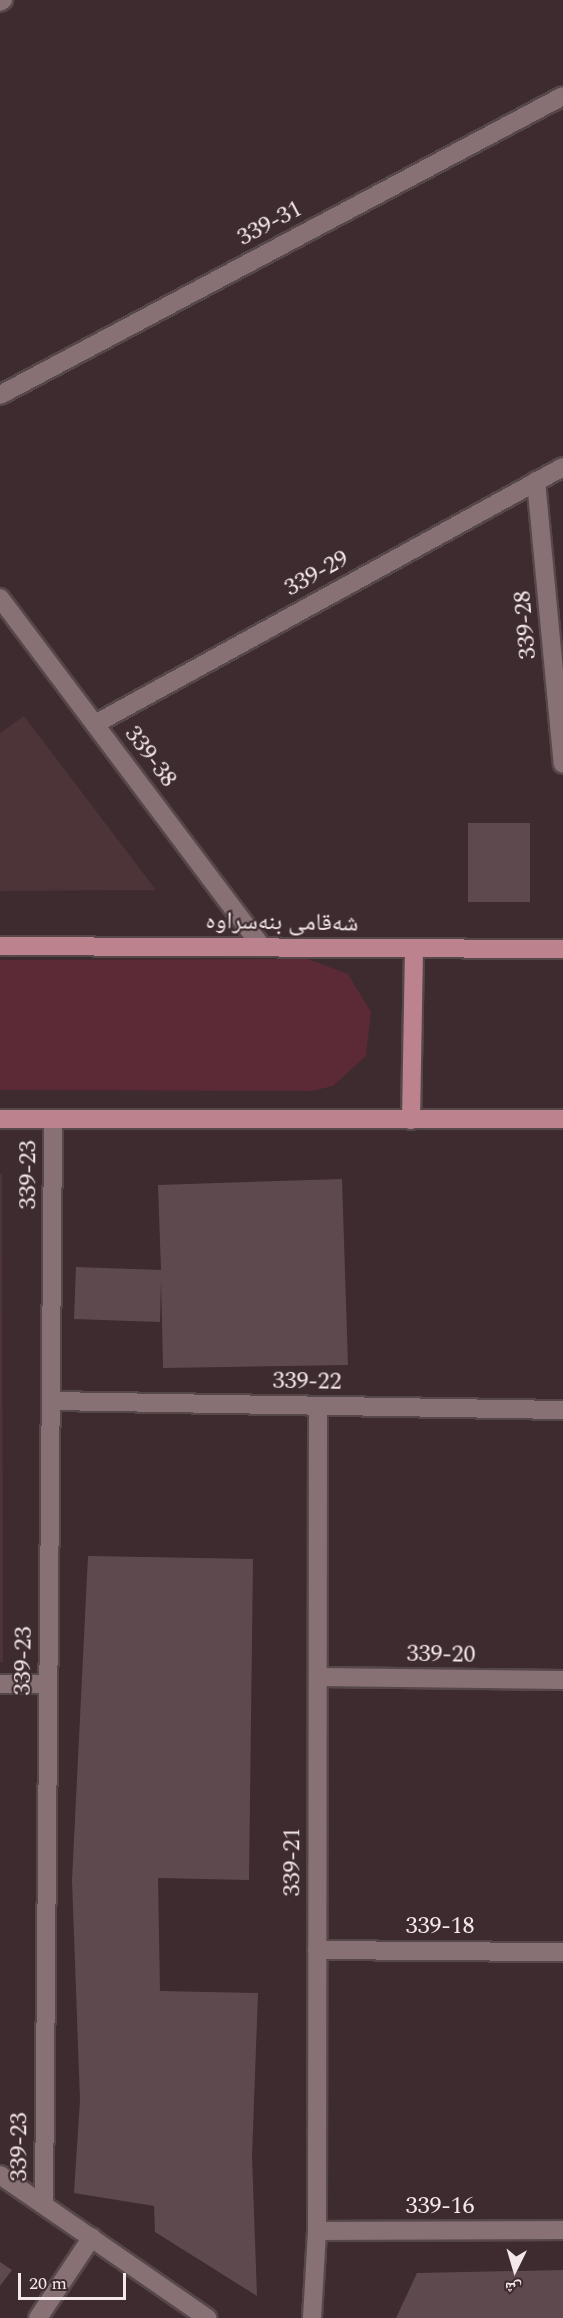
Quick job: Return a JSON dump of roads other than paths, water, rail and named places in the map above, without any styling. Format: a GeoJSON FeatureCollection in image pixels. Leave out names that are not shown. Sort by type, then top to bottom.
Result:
{"type":"FeatureCollection","features":[{"type":"Feature","properties":{"kind":"main road","name":"شەقامی بنەسراوە"},"geometry":{"type":"LineString","coordinates":[[0,946],[261,945],[414,950],[563,949]]}},
{"type":"Feature","properties":{"kind":"main road"},"geometry":{"type":"LineString","coordinates":[[411,1120],[414,950]]}},
{"type":"Feature","properties":{"kind":"main road"},"geometry":{"type":"LineString","coordinates":[[0,1119],[563,1119]]}},
{"type":"Feature","properties":{"kind":"street","name":"339-31"},"geometry":{"type":"LineString","coordinates":[[0,395],[563,96]]}},
{"type":"Feature","properties":{"kind":"street","name":"339-29"},"geometry":{"type":"LineString","coordinates":[[94,724],[563,467]]}},
{"type":"Feature","properties":{"kind":"street","name":"339-28"},"geometry":{"type":"LineString","coordinates":[[536,482],[563,764]]}},
{"type":"Feature","properties":{"kind":"street","name":"339-38"},"geometry":{"type":"LineString","coordinates":[[0,597],[261,945]]}},
{"type":"Feature","properties":{"kind":"street","name":"339-23"},"geometry":{"type":"LineString","coordinates":[[44,2204],[53,1119]]}},
{"type":"Feature","properties":{"kind":"street","name":"339-22"},"geometry":{"type":"LineString","coordinates":[[51,1401],[563,1410]]}},
{"type":"Feature","properties":{"kind":"street","name":"339-21"},"geometry":{"type":"LineString","coordinates":[[312,2318],[317,2231],[318,1406]]}},
{"type":"Feature","properties":{"kind":"street","name":"339-20"},"geometry":{"type":"LineString","coordinates":[[318,1677],[563,1680]]}},
{"type":"Feature","properties":{"kind":"street"},"geometry":{"type":"LineString","coordinates":[[0,1684],[48,1684]]}},
{"type":"Feature","properties":{"kind":"street","name":"339-18"},"geometry":{"type":"LineString","coordinates":[[317,1950],[563,1952]]}},
{"type":"Feature","properties":{"kind":"street"},"geometry":{"type":"LineString","coordinates":[[0,2175],[207,2318]]}},
{"type":"Feature","properties":{"kind":"street","name":"339-16"},"geometry":{"type":"LineString","coordinates":[[317,2231],[563,2230]]}},
{"type":"Feature","properties":{"kind":"street"},"geometry":{"type":"LineString","coordinates":[[38,2318],[92,2237]]}}]}
